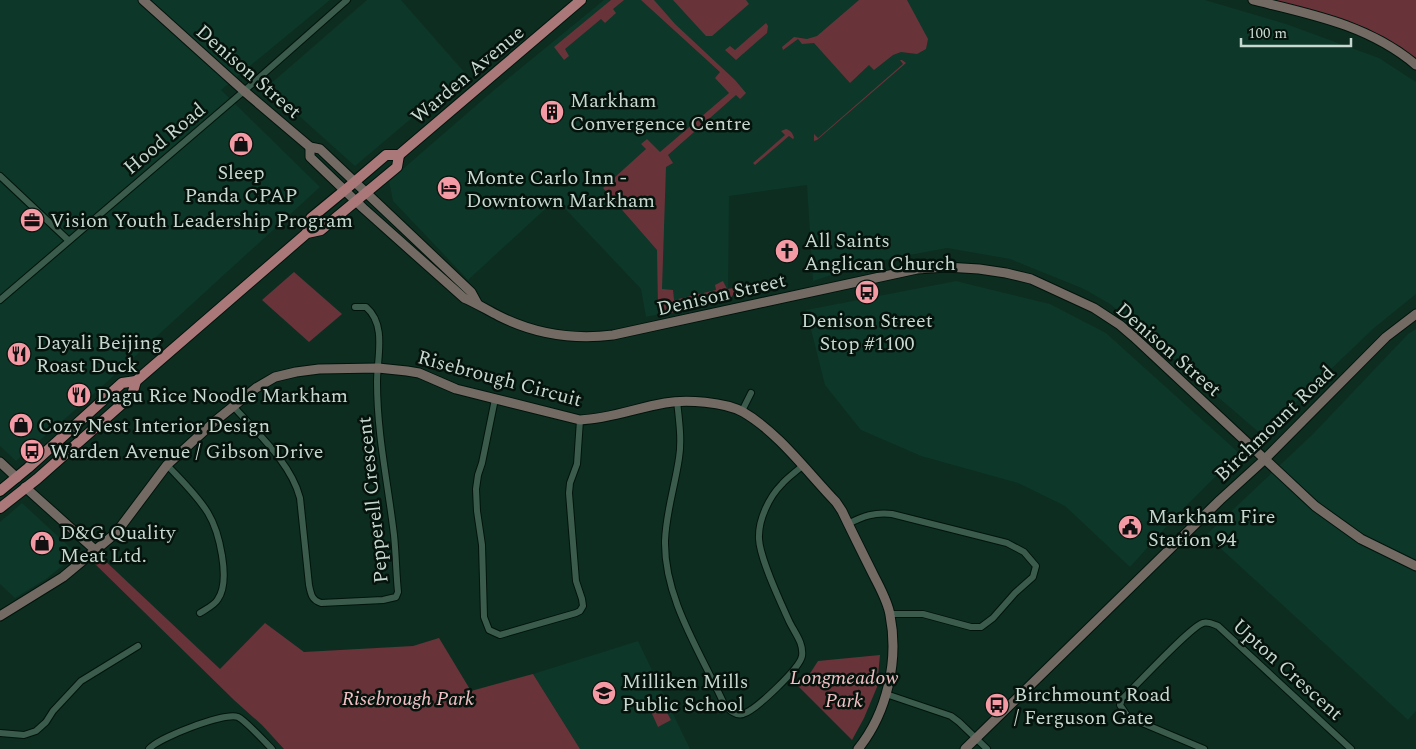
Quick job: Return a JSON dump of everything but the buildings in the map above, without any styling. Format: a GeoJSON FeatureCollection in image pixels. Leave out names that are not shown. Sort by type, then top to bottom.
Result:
{"type":"FeatureCollection","features":[{"type":"Feature","properties":{"kind":"main road","name":"Denison Street"},"geometry":{"type":"LineString","coordinates":[[143,0],[244,91],[310,147],[320,149],[471,292],[478,304]]}},
{"type":"Feature","properties":{"kind":"main road","name":"Warden Avenue"},"geometry":{"type":"LineString","coordinates":[[308,233],[311,218],[386,155],[398,155],[581,0]]}},
{"type":"Feature","properties":{"kind":"main road"},"geometry":{"type":"LineString","coordinates":[[1253,0],[1346,24],[1381,41],[1416,65]]}},
{"type":"Feature","properties":{"kind":"main road","name":"Denison Street"},"geometry":{"type":"LineString","coordinates":[[310,147],[310,158],[356,202],[464,298],[498,316],[543,332],[576,338],[596,338],[634,332],[904,271],[946,267],[979,269],[1031,279],[1094,308],[1120,325],[1315,506],[1360,539],[1416,566]]}},
{"type":"Feature","properties":{"kind":"main road","name":"Warden Avenue"},"geometry":{"type":"LineString","coordinates":[[0,491],[122,383],[136,381],[308,233],[321,230],[356,202],[397,167],[398,155]]}},
{"type":"Feature","properties":{"kind":"main road","name":"Birchmount Road"},"geometry":{"type":"LineString","coordinates":[[965,749],[1220,500],[1264,460],[1386,338],[1416,314]]}},
{"type":"Feature","properties":{"kind":"main road","name":"Risebrough Circuit"},"geometry":{"type":"LineString","coordinates":[[0,616],[48,588],[123,525],[168,465],[233,406],[275,377],[319,369],[378,368],[419,373],[456,389],[580,420],[594,420],[666,402],[692,400],[709,402],[742,411],[770,431],[836,502],[884,596],[890,614],[893,647],[886,694],[879,716],[858,749]]}},
{"type":"Feature","properties":{"kind":"main road","name":"Warden Avenue"},"geometry":{"type":"LineString","coordinates":[[0,508],[132,395],[136,381]]}},
{"type":"Feature","properties":{"kind":"main road"},"geometry":{"type":"LineString","coordinates":[[0,462],[16,478]]}},
{"type":"Feature","properties":{"kind":"main road"},"geometry":{"type":"LineString","coordinates":[[25,487],[94,549]]}},
{"type":"Feature","properties":{"kind":"street","name":"Hood Road"},"geometry":{"type":"LineString","coordinates":[[0,300],[347,0]]}},
{"type":"Feature","properties":{"kind":"street"},"geometry":{"type":"LineString","coordinates":[[0,176],[68,240]]}},
{"type":"Feature","properties":{"kind":"street"},"geometry":{"type":"LineString","coordinates":[[355,307],[366,307],[377,320],[379,331],[378,368]]}},
{"type":"Feature","properties":{"kind":"street","name":"Pepperell Crescent"},"geometry":{"type":"LineString","coordinates":[[233,406],[284,465],[296,484],[300,498],[312,597],[322,603],[389,600],[396,597],[398,592],[394,536],[382,454],[377,382],[378,368]]}},
{"type":"Feature","properties":{"kind":"street"},"geometry":{"type":"LineString","coordinates":[[742,411],[751,393]]}},
{"type":"Feature","properties":{"kind":"street"},"geometry":{"type":"LineString","coordinates":[[495,399],[476,489],[482,545],[484,617],[489,630],[500,635],[576,613],[580,611],[582,606],[575,574],[569,493],[570,483],[577,464],[580,420]]}},
{"type":"Feature","properties":{"kind":"street"},"geometry":{"type":"LineString","coordinates":[[677,401],[680,428],[679,457],[668,508],[665,542],[667,563],[673,589],[695,644],[724,704],[736,714],[743,714],[758,705],[800,663],[802,648],[772,580],[759,540],[759,532],[763,516],[771,499],[782,484],[802,466]]}},
{"type":"Feature","properties":{"kind":"street"},"geometry":{"type":"LineString","coordinates":[[168,465],[201,502],[209,515],[220,548],[223,565],[223,590],[217,601],[200,613]]}},
{"type":"Feature","properties":{"kind":"street"},"geometry":{"type":"LineString","coordinates":[[16,478],[25,487]]}},
{"type":"Feature","properties":{"kind":"street"},"geometry":{"type":"LineString","coordinates":[[848,524],[872,513],[892,514],[1007,542],[1024,552],[1036,566],[1033,577],[1014,594],[993,618],[981,627],[972,627],[923,614],[890,614]]}},
{"type":"Feature","properties":{"kind":"street","name":"Upton Crescent"},"geometry":{"type":"LineString","coordinates":[[1204,749],[1128,717],[1120,705],[1122,699],[1188,634],[1201,623],[1208,622],[1218,626],[1351,749]]}},
{"type":"Feature","properties":{"kind":"street"},"geometry":{"type":"LineString","coordinates":[[0,733],[17,735],[36,731],[81,681],[138,646]]}},
{"type":"Feature","properties":{"kind":"street"},"geometry":{"type":"LineString","coordinates":[[886,694],[944,713],[959,722],[987,749]]}},
{"type":"Feature","properties":{"kind":"street"},"geometry":{"type":"LineString","coordinates":[[149,749],[152,745],[175,734],[229,716],[239,718],[272,749]]}},
{"type":"Feature","properties":{"kind":"shaded area"},"geometry":{"type":"Polygon","coordinates":[[[0,0],[330,0],[221,90],[320,187],[97,391],[16,461],[0,446],[0,0]]]}},
{"type":"Feature","properties":{"kind":"shaded area"},"geometry":{"type":"Polygon","coordinates":[[[367,0],[401,0],[465,73],[355,166],[267,87],[367,0]]]}},
{"type":"Feature","properties":{"kind":"shaded area"},"geometry":{"type":"Polygon","coordinates":[[[604,0],[1205,0],[1286,24],[1379,58],[1416,82],[1416,294],[1374,328],[1262,435],[1110,304],[1084,289],[1010,259],[947,248],[868,263],[813,281],[807,185],[729,196],[728,299],[646,317],[641,289],[556,199],[468,280],[393,201],[389,181],[494,90],[604,0]]]}},
{"type":"Feature","properties":{"kind":"shaded area"},"geometry":{"type":"Polygon","coordinates":[[[956,281],[1050,304],[1106,333],[1239,453],[1176,516],[1130,567],[1065,506],[1018,483],[921,456],[861,430],[825,385],[806,310],[956,281]]]}},
{"type":"Feature","properties":{"kind":"shaded area"},"geometry":{"type":"Polygon","coordinates":[[[1416,329],[1416,711],[1408,720],[1206,535],[1313,434],[1408,334],[1416,329]]]}},
{"type":"Feature","properties":{"kind":"shaded area"},"geometry":{"type":"Polygon","coordinates":[[[22,503],[77,554],[46,579],[15,598],[0,584],[0,522],[22,503]]]}},
{"type":"Feature","properties":{"kind":"shaded area","name":"Milliken Mills Public School"},"geometry":{"type":"Polygon","coordinates":[[[638,641],[690,749],[580,749],[533,674],[638,641]]]}},
{"type":"Feature","properties":{"kind":"green space"},"geometry":{"type":"Polygon","coordinates":[[[611,0],[624,0],[613,9],[616,13],[605,23],[601,19],[565,49],[569,56],[564,60],[554,47],[611,0]]]}},
{"type":"Feature","properties":{"kind":"green space"},"geometry":{"type":"Polygon","coordinates":[[[641,0],[654,0],[675,24],[735,80],[746,93],[740,99],[736,95],[668,155],[673,163],[666,167],[662,289],[673,290],[674,300],[716,290],[715,285],[723,281],[727,289],[734,288],[735,291],[730,300],[661,315],[658,309],[657,250],[603,188],[646,149],[641,144],[647,139],[660,152],[729,93],[715,78],[720,72],[641,0]]]}},
{"type":"Feature","properties":{"kind":"green space"},"geometry":{"type":"Polygon","coordinates":[[[673,0],[746,0],[749,4],[712,36],[706,36],[673,0]]]}},
{"type":"Feature","properties":{"kind":"green space"},"geometry":{"type":"Polygon","coordinates":[[[859,0],[907,0],[928,39],[926,49],[917,54],[901,52],[893,55],[874,70],[869,65],[850,83],[814,43],[802,44],[798,39],[783,50],[782,47],[794,37],[807,39],[817,36],[859,0]]]}},
{"type":"Feature","properties":{"kind":"green space"},"geometry":{"type":"Polygon","coordinates":[[[1271,0],[1416,0],[1416,59],[1400,47],[1366,28],[1309,9],[1271,0]]]}},
{"type":"Feature","properties":{"kind":"green space"},"geometry":{"type":"Polygon","coordinates":[[[766,23],[768,26],[767,33],[736,60],[725,50],[730,46],[735,50],[766,23]]]}},
{"type":"Feature","properties":{"kind":"green space"},"geometry":{"type":"Polygon","coordinates":[[[900,60],[906,63],[817,140],[814,141],[814,134],[818,138],[903,64],[900,60]]]}},
{"type":"Feature","properties":{"kind":"green space"},"geometry":{"type":"Polygon","coordinates":[[[786,129],[791,132],[794,138],[789,136],[755,165],[753,163],[785,135],[781,131],[786,129]]]}},
{"type":"Feature","properties":{"kind":"green space"},"geometry":{"type":"Polygon","coordinates":[[[294,272],[342,314],[309,342],[262,300],[294,272]]]}},
{"type":"Feature","properties":{"kind":"green space","name":"Risebrough Park"},"geometry":{"type":"Polygon","coordinates":[[[101,557],[220,669],[265,623],[304,652],[413,646],[439,638],[471,691],[533,674],[580,749],[284,749],[262,725],[94,563],[101,557]]]}},
{"type":"Feature","properties":{"kind":"green space","name":"Longmeadow Park"},"geometry":{"type":"Polygon","coordinates":[[[880,655],[877,687],[852,740],[798,686],[809,675],[818,661],[880,655]]]}},
{"type":"Feature","properties":{"kind":"green space"},"geometry":{"type":"Polygon","coordinates":[[[660,699],[671,720],[658,727],[648,705],[660,699]]]}},
{"type":"Feature","properties":{"kind":"place","name":"Markham Convergence Centre"},"geometry":{"type":"Point","coordinates":[552,112]}},
{"type":"Feature","properties":{"kind":"place","name":"Sleep Panda CPAP"},"geometry":{"type":"Point","coordinates":[241,144]}},
{"type":"Feature","properties":{"kind":"place","name":"Monte Carlo Inn - Downtown Markham"},"geometry":{"type":"Point","coordinates":[449,188]}},
{"type":"Feature","properties":{"kind":"place","name":"Vision Youth Leadership Program"},"geometry":{"type":"Point","coordinates":[32,220]}},
{"type":"Feature","properties":{"kind":"place","name":"All Saints Anglican Church"},"geometry":{"type":"Point","coordinates":[787,251]}},
{"type":"Feature","properties":{"kind":"place","name":"Denison Street Stop #1100"},"geometry":{"type":"Point","coordinates":[867,292]}},
{"type":"Feature","properties":{"kind":"place","name":"Dayali Beijing Roast Duck"},"geometry":{"type":"Point","coordinates":[19,354]}},
{"type":"Feature","properties":{"kind":"place","name":"Dagu Rice Noodle Markham"},"geometry":{"type":"Point","coordinates":[79,395]}},
{"type":"Feature","properties":{"kind":"place","name":"Cozy Nest Interior Design"},"geometry":{"type":"Point","coordinates":[21,425]}},
{"type":"Feature","properties":{"kind":"place","name":"Warden Avenue / Gibson Drive"},"geometry":{"type":"Point","coordinates":[32,451]}},
{"type":"Feature","properties":{"kind":"place","name":"Markham Fire Station 94"},"geometry":{"type":"Point","coordinates":[1130,527]}},
{"type":"Feature","properties":{"kind":"place","name":"D&G Quality Meat Ltd."},"geometry":{"type":"Point","coordinates":[42,543]}},
{"type":"Feature","properties":{"kind":"place","name":"Milliken Mills Public School"},"geometry":{"type":"Point","coordinates":[604,693]}},
{"type":"Feature","properties":{"kind":"place","name":"Birchmount Road / Ferguson Gate"},"geometry":{"type":"Point","coordinates":[997,705]}}]}
